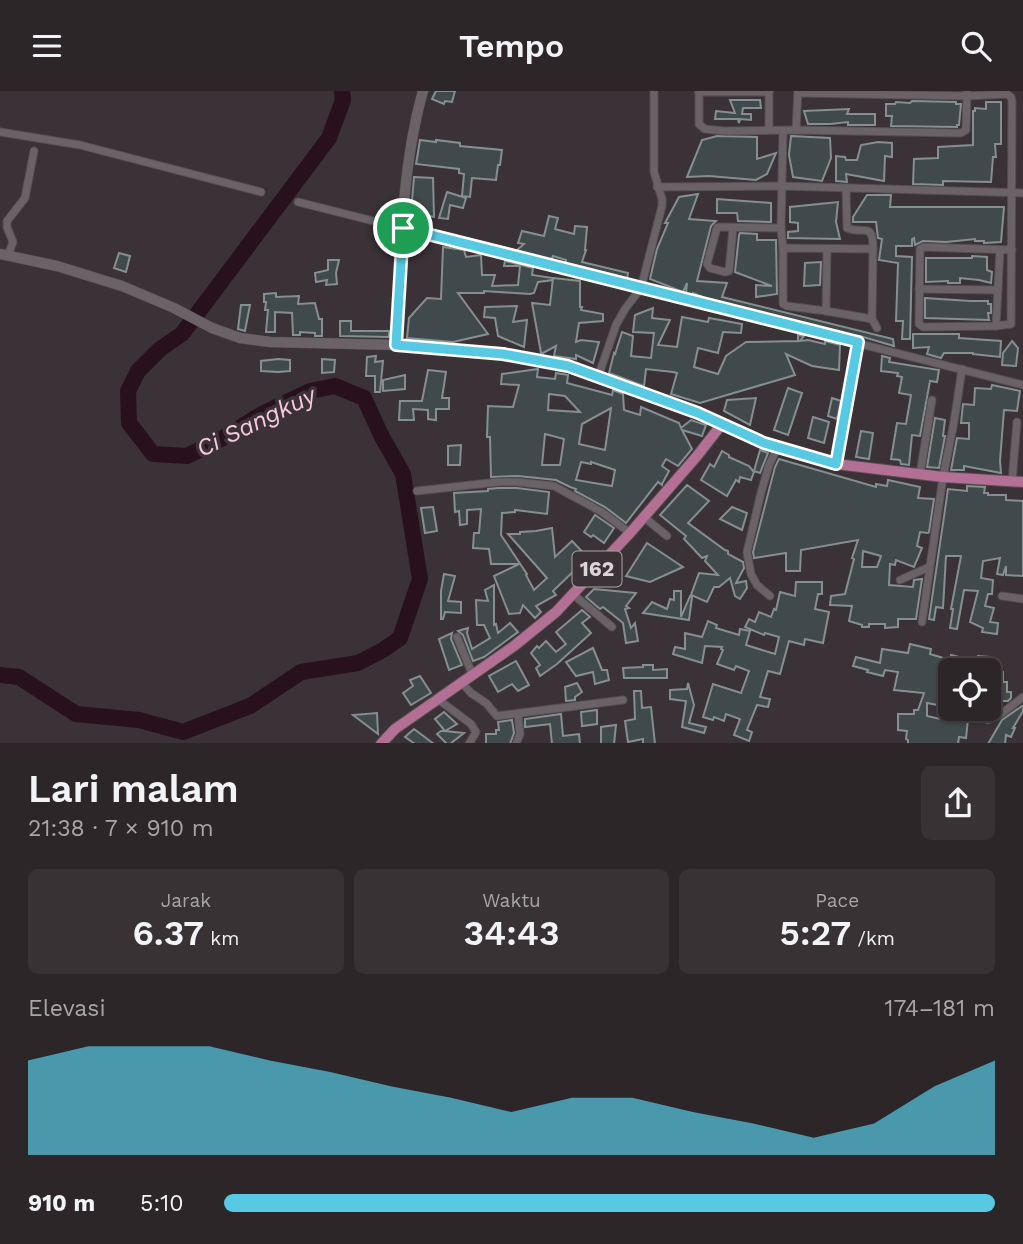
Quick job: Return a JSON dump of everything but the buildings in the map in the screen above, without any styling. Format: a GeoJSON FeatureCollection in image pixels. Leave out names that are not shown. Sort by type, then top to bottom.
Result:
{"type":"FeatureCollection","features":[{"type":"Feature","properties":{"kind":"main road"},"geometry":{"type":"LineString","coordinates":[[396,345],[407,179],[413,134],[424,91]]}},
{"type":"Feature","properties":{"kind":"main road"},"geometry":{"type":"LineString","coordinates":[[4,255],[88,274],[131,289],[212,328],[240,338],[256,341],[396,345],[516,356],[568,366],[698,413],[778,447],[836,464],[943,477],[1018,482]]}},
{"type":"Feature","properties":{"kind":"main road","name":"162"},"geometry":{"type":"LineString","coordinates":[[382,743],[395,729],[463,684],[547,620],[630,533],[722,424]]}},
{"type":"Feature","properties":{"kind":"street"},"geometry":{"type":"LineString","coordinates":[[598,377],[615,325],[641,288],[662,206],[654,172],[654,91]]}},
{"type":"Feature","properties":{"kind":"street"},"geometry":{"type":"LineString","coordinates":[[769,130],[769,92],[699,92],[699,124],[705,129],[724,131],[961,133],[966,130],[967,93]]}},
{"type":"Feature","properties":{"kind":"street"},"geometry":{"type":"LineString","coordinates":[[796,130],[798,92],[1007,94],[1011,97],[1012,193],[1012,250],[1011,322],[1009,325],[996,327],[921,326],[919,289],[920,251],[923,247],[1012,250]]}},
{"type":"Feature","properties":{"kind":"street"},"geometry":{"type":"LineString","coordinates":[[783,131],[783,304],[872,319]]}},
{"type":"Feature","properties":{"kind":"street"},"geometry":{"type":"LineString","coordinates":[[0,132],[80,145],[261,192]]}},
{"type":"Feature","properties":{"kind":"street"},"geometry":{"type":"LineString","coordinates":[[4,255],[13,242],[7,222],[24,202],[34,151]]}},
{"type":"Feature","properties":{"kind":"street"},"geometry":{"type":"LineString","coordinates":[[657,187],[781,186],[1023,193]]}},
{"type":"Feature","properties":{"kind":"street"},"geometry":{"type":"LineString","coordinates":[[846,188],[847,228],[868,230],[873,237],[872,319],[877,328]]}},
{"type":"Feature","properties":{"kind":"street"},"geometry":{"type":"LineString","coordinates":[[298,202],[1023,385]]}},
{"type":"Feature","properties":{"kind":"street"},"geometry":{"type":"LineString","coordinates":[[733,228],[729,271],[710,268],[707,264],[717,228],[733,228],[781,228]]}},
{"type":"Feature","properties":{"kind":"street"},"geometry":{"type":"LineString","coordinates":[[783,248],[873,250]]}},
{"type":"Feature","properties":{"kind":"street"},"geometry":{"type":"LineString","coordinates":[[826,311],[827,249]]}},
{"type":"Feature","properties":{"kind":"street"},"geometry":{"type":"LineString","coordinates":[[996,327],[1000,250]]}},
{"type":"Feature","properties":{"kind":"street"},"geometry":{"type":"LineString","coordinates":[[919,289],[998,290]]}},
{"type":"Feature","properties":{"kind":"street"},"geometry":{"type":"LineString","coordinates":[[836,464],[858,342]]}},
{"type":"Feature","properties":{"kind":"street"},"geometry":{"type":"LineString","coordinates":[[922,622],[962,369]]}},
{"type":"Feature","properties":{"kind":"street"},"geometry":{"type":"LineString","coordinates":[[920,474],[932,400]]}},
{"type":"Feature","properties":{"kind":"street"},"geometry":{"type":"LineString","coordinates":[[1017,422],[1018,482]]}},
{"type":"Feature","properties":{"kind":"street"},"geometry":{"type":"LineString","coordinates":[[770,596],[757,585],[751,574],[747,552],[769,465],[778,447]]}},
{"type":"Feature","properties":{"kind":"street"},"geometry":{"type":"LineString","coordinates":[[417,491],[498,482],[554,486],[602,512],[630,533]]}},
{"type":"Feature","properties":{"kind":"street"},"geometry":{"type":"LineString","coordinates":[[644,517],[667,537]]}},
{"type":"Feature","properties":{"kind":"street"},"geometry":{"type":"LineString","coordinates":[[900,580],[929,567]]}},
{"type":"Feature","properties":{"kind":"street"},"geometry":{"type":"LineString","coordinates":[[574,594],[612,627]]}},
{"type":"Feature","properties":{"kind":"street"},"geometry":{"type":"LineString","coordinates":[[1002,596],[1023,599]]}},
{"type":"Feature","properties":{"kind":"street"},"geometry":{"type":"LineString","coordinates":[[457,637],[473,676]]}},
{"type":"Feature","properties":{"kind":"street"},"geometry":{"type":"LineString","coordinates":[[463,684],[497,716],[623,700]]}},
{"type":"Feature","properties":{"kind":"street"},"geometry":{"type":"LineString","coordinates":[[1001,714],[1021,698]]}},
{"type":"Feature","properties":{"kind":"street"},"geometry":{"type":"LineString","coordinates":[[439,699],[475,729],[470,743]]}},
{"type":"Feature","properties":{"kind":"street"},"geometry":{"type":"LineString","coordinates":[[516,743],[520,734],[517,713]]}},
{"type":"Feature","properties":{"kind":"waterway","name":"Ci Sangkuy"},"geometry":{"type":"LineString","coordinates":[[0,675],[19,677],[76,714],[139,720],[183,732],[250,706],[301,672],[358,663],[400,638],[420,579],[403,474],[364,398],[335,386],[310,391],[187,456],[153,454],[129,423],[128,391],[138,371],[160,349],[182,334],[329,138],[343,100],[342,91]]}},
{"type":"Feature","properties":{"kind":"route"},"geometry":{"type":"LineString","coordinates":[[403,228],[858,342],[836,464],[764,443],[698,413],[568,366],[503,354],[396,345],[403,228]]}}]}
